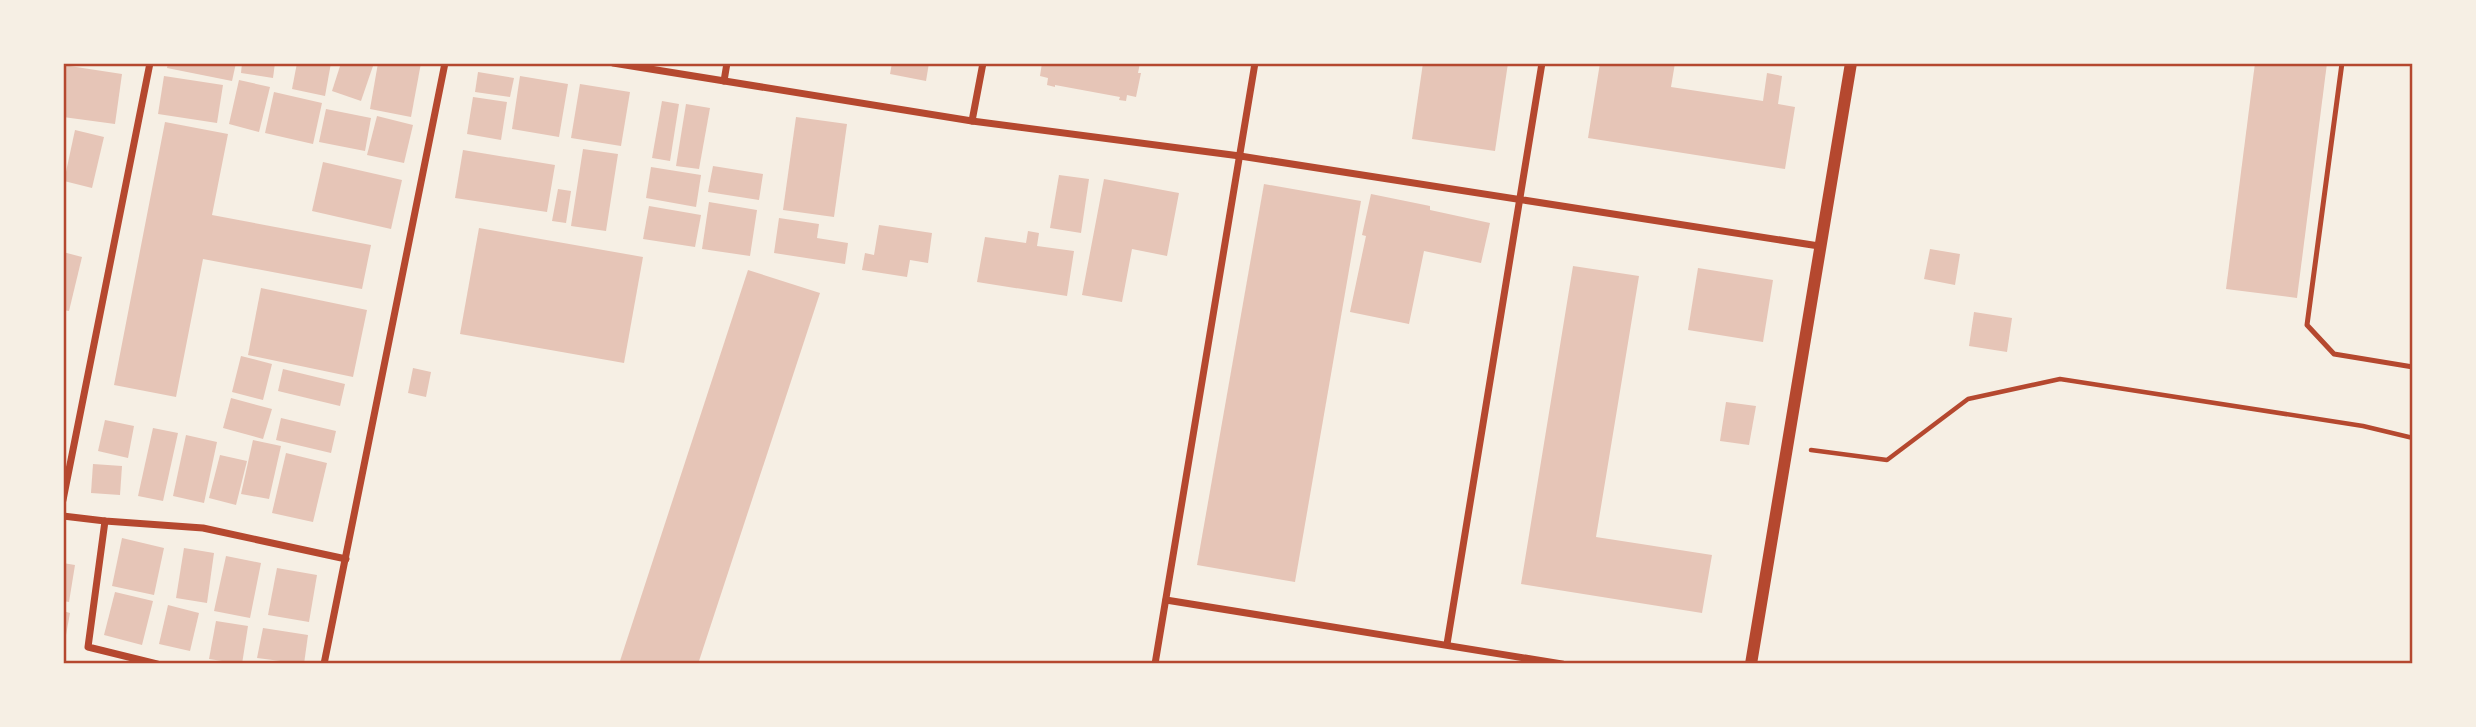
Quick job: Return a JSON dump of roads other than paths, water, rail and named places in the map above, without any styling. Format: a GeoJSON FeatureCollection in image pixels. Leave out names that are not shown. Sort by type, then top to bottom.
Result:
{"type":"FeatureCollection","features":[{"type":"Feature","properties":{"kind":"street"},"geometry":{"type":"LineString","coordinates":[[63,500],[150,63]]}},
{"type":"Feature","properties":{"kind":"street"},"geometry":{"type":"LineString","coordinates":[[324,664],[445,63]]}},
{"type":"Feature","properties":{"kind":"street"},"geometry":{"type":"LineString","coordinates":[[613,63],[972,121],[1240,156],[1819,246]]}},
{"type":"Feature","properties":{"kind":"street"},"geometry":{"type":"LineString","coordinates":[[724,81],[727,63]]}},
{"type":"Feature","properties":{"kind":"street"},"geometry":{"type":"LineString","coordinates":[[972,121],[983,63]]}},
{"type":"Feature","properties":{"kind":"street"},"geometry":{"type":"LineString","coordinates":[[1155,664],[1255,63]]}},
{"type":"Feature","properties":{"kind":"street"},"geometry":{"type":"LineString","coordinates":[[1447,644],[1542,63]]}},
{"type":"Feature","properties":{"kind":"street"},"geometry":{"type":"LineString","coordinates":[[1751,664],[1851,63]]}},
{"type":"Feature","properties":{"kind":"street"},"geometry":{"type":"LineString","coordinates":[[63,516],[203,528],[346,559]]}},
{"type":"Feature","properties":{"kind":"street"},"geometry":{"type":"LineString","coordinates":[[105,521],[88,647],[157,664]]}},
{"type":"Feature","properties":{"kind":"street"},"geometry":{"type":"LineString","coordinates":[[1166,600],[1562,664]]}},
{"type":"Feature","properties":{"kind":"lane"},"geometry":{"type":"LineString","coordinates":[[2342,63],[2306,325],[2334,354],[2413,367]]}}]}
